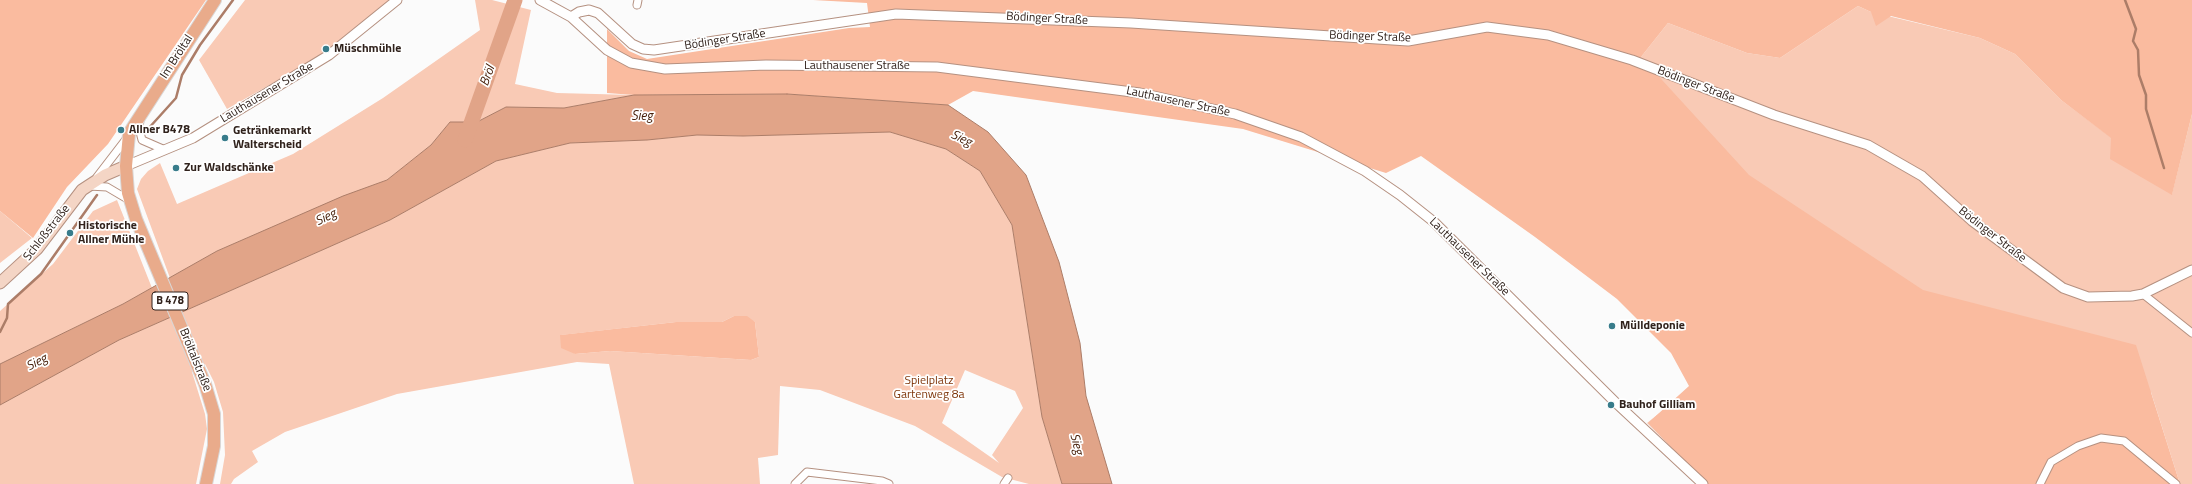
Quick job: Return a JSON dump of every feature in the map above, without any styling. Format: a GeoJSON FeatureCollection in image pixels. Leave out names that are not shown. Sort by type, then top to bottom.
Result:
{"type":"FeatureCollection","features":[{"type":"Feature","properties":{"kind":"main road","name":"Im Bröltal"},"geometry":{"type":"LineString","coordinates":[[136,219],[130,201],[126,166],[129,134],[215,0]]}},
{"type":"Feature","properties":{"kind":"main road","name":"Schloßstraße"},"geometry":{"type":"LineString","coordinates":[[0,283],[37,249],[77,195],[90,184],[126,166]]}},
{"type":"Feature","properties":{"kind":"main road","name":"Bröltalstraße"},"geometry":{"type":"LineString","coordinates":[[136,219],[205,384],[214,414],[214,446],[206,484]]}},
{"type":"Feature","properties":{"kind":"street","name":"Lauthausener Straße"},"geometry":{"type":"LineString","coordinates":[[126,166],[192,138],[329,55],[397,0]]}},
{"type":"Feature","properties":{"kind":"street","name":"Lauthausener Straße"},"geometry":{"type":"LineString","coordinates":[[545,1],[571,17],[608,50],[630,63],[665,68],[766,66],[937,67],[1140,94],[1234,114],[1301,137],[1365,171],[1434,222],[1615,402],[1703,484]]}},
{"type":"Feature","properties":{"kind":"street","name":"Bödinger Straße"},"geometry":{"type":"LineString","coordinates":[[571,17],[579,12],[589,10],[598,13],[632,44],[643,49],[654,50],[896,14],[1131,23],[1408,41],[1487,27],[1548,35],[1632,60],[1774,115],[1868,145],[1922,176],[1972,221],[2063,288],[2088,297],[2144,294]]}},
{"type":"Feature","properties":{"kind":"street"},"geometry":{"type":"LineString","coordinates":[[141,114],[139,128],[142,140],[165,150]]}},
{"type":"Feature","properties":{"kind":"street","name":"Schloßstraße"},"geometry":{"type":"LineString","coordinates":[[90,184],[129,134]]}},
{"type":"Feature","properties":{"kind":"street"},"geometry":{"type":"LineString","coordinates":[[90,184],[108,187],[120,193],[130,201]]}},
{"type":"Feature","properties":{"kind":"street"},"geometry":{"type":"LineString","coordinates":[[2192,270],[2144,294],[2192,333]]}},
{"type":"Feature","properties":{"kind":"street"},"geometry":{"type":"LineString","coordinates":[[2040,484],[2051,462],[2078,446],[2101,438],[2124,441],[2176,484]]}},
{"type":"Feature","properties":{"kind":"street"},"geometry":{"type":"LineString","coordinates":[[795,484],[807,472],[884,483]]}},
{"type":"Feature","properties":{"kind":"green space"},"geometry":{"type":"Polygon","coordinates":[[[245,0],[391,0],[317,58],[227,109],[199,60],[245,0]]]}},
{"type":"Feature","properties":{"kind":"green space"},"geometry":{"type":"Polygon","coordinates":[[[475,0],[492,0],[531,10],[515,84],[557,93],[634,95],[564,108],[506,107],[477,122],[450,122],[431,145],[387,180],[343,197],[217,251],[170,278],[137,189],[141,179],[148,171],[160,163],[177,204],[293,154],[383,98],[480,30],[475,0]]]}},
{"type":"Feature","properties":{"kind":"green space"},"geometry":{"type":"Polygon","coordinates":[[[1858,6],[1871,12],[1980,38],[2015,54],[2061,100],[2112,138],[2172,194],[2192,114],[2192,484],[2180,484],[2151,392],[1708,484],[1647,423],[1691,388],[1641,57],[1668,23],[1747,53],[1780,58],[1858,6]]]}},
{"type":"Feature","properties":{"kind":"green space","name":"Spielplatz Gartenweg 8a"},"geometry":{"type":"Polygon","coordinates":[[[890,132],[946,149],[980,171],[1012,225],[1042,417],[1062,484],[1029,484],[1002,477],[915,426],[820,390],[780,386],[778,455],[758,458],[760,484],[634,484],[609,364],[577,362],[397,394],[285,432],[252,451],[258,462],[234,479],[231,484],[220,484],[225,455],[223,412],[214,382],[205,364],[192,372],[205,414],[207,429],[196,484],[0,484],[0,405],[119,340],[390,220],[496,161],[570,143],[647,140],[697,135],[743,136],[890,132]],[[734,316],[722,322],[676,322],[561,335],[575,354],[610,351],[751,360],[759,357],[755,322],[734,316]],[[965,370],[942,423],[999,463],[992,455],[1023,408],[1015,391],[965,370]]]}},
{"type":"Feature","properties":{"kind":"green space"},"geometry":{"type":"Polygon","coordinates":[[[117,200],[152,288],[123,304],[0,364],[0,311],[53,264],[93,211],[117,200]]]}},
{"type":"Feature","properties":{"kind":"green space"},"geometry":{"type":"Polygon","coordinates":[[[0,211],[32,238],[0,263],[0,211]]]}},
{"type":"Feature","properties":{"kind":"shaded area"},"geometry":{"type":"Polygon","coordinates":[[[0,0],[206,0],[108,144],[67,187],[33,238],[0,211],[0,0]]]}},
{"type":"Feature","properties":{"kind":"shaded area"},"geometry":{"type":"Polygon","coordinates":[[[813,0],[2192,0],[2192,114],[2172,195],[2110,159],[2111,138],[2061,100],[2015,54],[1980,38],[1891,16],[1876,26],[1871,12],[1858,6],[1780,58],[1747,53],[1668,23],[1641,57],[1749,175],[1923,290],[2136,345],[2180,484],[1706,484],[1648,423],[1689,386],[1671,353],[1617,299],[1535,237],[1421,156],[1386,173],[1243,129],[973,91],[948,105],[787,94],[634,95],[607,93],[607,29],[629,51],[647,59],[849,28],[870,27],[867,3],[813,0]]]}},
{"type":"Feature","properties":{"kind":"shaded area"},"geometry":{"type":"Polygon","coordinates":[[[734,316],[747,316],[755,322],[759,357],[751,360],[610,351],[575,354],[561,348],[560,335],[676,322],[722,322],[734,316]]]}},
{"type":"Feature","properties":{"kind":"water","name":"Sieg"},"geometry":{"type":"Polygon","coordinates":[[[787,94],[948,105],[988,132],[1026,175],[1059,262],[1080,343],[1086,396],[1112,484],[1062,484],[1042,417],[1012,225],[980,171],[946,149],[890,132],[743,136],[697,135],[647,140],[570,143],[496,161],[390,220],[119,340],[0,405],[0,364],[123,304],[217,251],[343,196],[387,180],[431,145],[450,122],[477,122],[506,107],[564,108],[634,95],[787,94]]]}},
{"type":"Feature","properties":{"kind":"waterway"},"geometry":{"type":"LineString","coordinates":[[148,129],[176,98],[182,75],[200,45],[233,0]]}},
{"type":"Feature","properties":{"kind":"waterway","name":"Bröl"},"geometry":{"type":"LineString","coordinates":[[465,140],[515,0]]}},
{"type":"Feature","properties":{"kind":"waterway"},"geometry":{"type":"LineString","coordinates":[[2125,0],[2136,29],[2133,41],[2138,50],[2139,75],[2146,95],[2146,109],[2164,168]]}},
{"type":"Feature","properties":{"kind":"waterway"},"geometry":{"type":"LineString","coordinates":[[0,332],[7,318],[8,304],[41,274],[97,195]]}},
{"type":"Feature","properties":{"kind":"place","name":"Müschmühle"},"geometry":{"type":"Point","coordinates":[326,49]}},
{"type":"Feature","properties":{"kind":"place","name":"Allner B478"},"geometry":{"type":"Point","coordinates":[121,130]}},
{"type":"Feature","properties":{"kind":"place","name":"Getränkemarkt Walterscheid"},"geometry":{"type":"Point","coordinates":[225,138]}},
{"type":"Feature","properties":{"kind":"place","name":"Zur Waldschänke"},"geometry":{"type":"Point","coordinates":[176,168]}},
{"type":"Feature","properties":{"kind":"place","name":"Historische Allner Mühle"},"geometry":{"type":"Point","coordinates":[70,233]}},
{"type":"Feature","properties":{"kind":"place","name":"Mülldeponie"},"geometry":{"type":"Point","coordinates":[1612,326]}},
{"type":"Feature","properties":{"kind":"place","name":"Bauhof Gilliam"},"geometry":{"type":"Point","coordinates":[1611,405]}}]}
